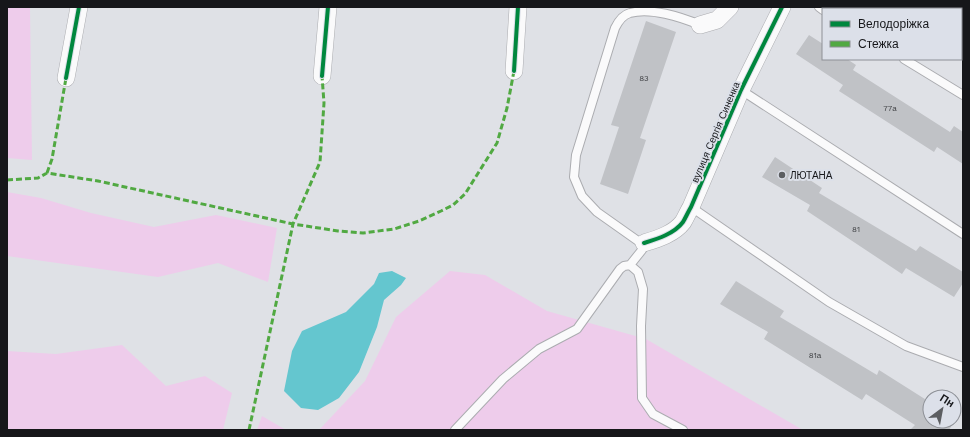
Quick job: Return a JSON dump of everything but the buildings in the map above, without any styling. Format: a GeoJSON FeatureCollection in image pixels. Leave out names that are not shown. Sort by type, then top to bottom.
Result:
{"type":"FeatureCollection","features":[{"type":"Feature","properties":{"kind":"street"},"geometry":{"type":"LineString","coordinates":[[66,78],[79,7]]}},
{"type":"Feature","properties":{"kind":"street"},"geometry":{"type":"LineString","coordinates":[[322,76],[328,7]]}},
{"type":"Feature","properties":{"kind":"street"},"geometry":{"type":"LineString","coordinates":[[514,71],[518,7]]}},
{"type":"Feature","properties":{"kind":"street"},"geometry":{"type":"LineString","coordinates":[[700,25],[717,20],[730,7]]}},
{"type":"Feature","properties":{"kind":"street","name":"вулиця Сергія Синенка"},"geometry":{"type":"LineString","coordinates":[[644,243],[661,238],[677,228],[683,222],[691,207],[741,90],[782,7]]}},
{"type":"Feature","properties":{"kind":"lane"},"geometry":{"type":"LineString","coordinates":[[455,430],[503,379],[539,349],[577,329],[620,269],[624,266],[630,265],[642,250],[644,243],[638,241],[597,212],[582,196],[574,177],[576,155],[615,28],[620,20],[629,13],[642,12],[680,17],[700,25]]}},
{"type":"Feature","properties":{"kind":"lane"},"geometry":{"type":"LineString","coordinates":[[906,60],[963,95]]}},
{"type":"Feature","properties":{"kind":"lane"},"geometry":{"type":"LineString","coordinates":[[741,90],[963,234]]}},
{"type":"Feature","properties":{"kind":"lane"},"geometry":{"type":"LineString","coordinates":[[691,207],[829,302],[906,346],[963,367]]}},
{"type":"Feature","properties":{"kind":"lane"},"geometry":{"type":"LineString","coordinates":[[630,265],[638,272],[643,289],[641,326],[642,398],[653,414],[683,430]]}},
{"type":"Feature","properties":{"kind":"shaded area"},"geometry":{"type":"Polygon","coordinates":[[[7,7],[30,7],[32,160],[7,158],[7,7]]]}},
{"type":"Feature","properties":{"kind":"shaded area"},"geometry":{"type":"Polygon","coordinates":[[[7,192],[41,198],[91,213],[154,227],[216,215],[277,228],[268,282],[218,263],[158,277],[7,256],[7,192]]]}},
{"type":"Feature","properties":{"kind":"shaded area"},"geometry":{"type":"Polygon","coordinates":[[[450,271],[485,275],[547,311],[646,339],[803,430],[319,430],[365,381],[396,317],[450,271]]]}},
{"type":"Feature","properties":{"kind":"shaded area"},"geometry":{"type":"Polygon","coordinates":[[[122,345],[166,386],[205,376],[232,393],[223,430],[7,430],[7,351],[56,354],[122,345]]]}},
{"type":"Feature","properties":{"kind":"shaded area"},"geometry":{"type":"Polygon","coordinates":[[[262,416],[286,430],[257,430],[262,416]]]}},
{"type":"Feature","properties":{"kind":"water"},"geometry":{"type":"Polygon","coordinates":[[[392,271],[406,278],[401,285],[384,300],[377,327],[359,372],[339,398],[318,410],[301,408],[284,391],[292,351],[302,331],[346,312],[374,284],[379,273],[392,271]]]}},
{"type":"Feature","properties":{"kind":"marked path"},"geometry":{"type":"LineString","coordinates":[[7,180],[38,178],[47,173],[98,181],[293,224],[338,231],[363,233],[394,229],[419,221],[441,211],[453,205],[465,194],[497,143],[507,108],[514,71]]}},
{"type":"Feature","properties":{"kind":"marked path"},"geometry":{"type":"LineString","coordinates":[[249,430],[293,224],[320,162],[324,103],[322,76]]}},
{"type":"Feature","properties":{"kind":"marked path"},"geometry":{"type":"LineString","coordinates":[[47,173],[52,159],[66,78]]}},
{"type":"Feature","properties":{"kind":"cycle path"},"geometry":{"type":"LineString","coordinates":[[66,78],[79,7]]}},
{"type":"Feature","properties":{"kind":"cycle path"},"geometry":{"type":"LineString","coordinates":[[322,76],[328,7]]}},
{"type":"Feature","properties":{"kind":"cycle path"},"geometry":{"type":"LineString","coordinates":[[514,71],[518,7]]}},
{"type":"Feature","properties":{"kind":"cycle path"},"geometry":{"type":"LineString","coordinates":[[644,243],[670,233],[683,222],[691,207],[741,90],[782,7]]}},
{"type":"Feature","properties":{"kind":"place","name":"ЛЮТАНА"},"geometry":{"type":"Point","coordinates":[782,175]}}]}
